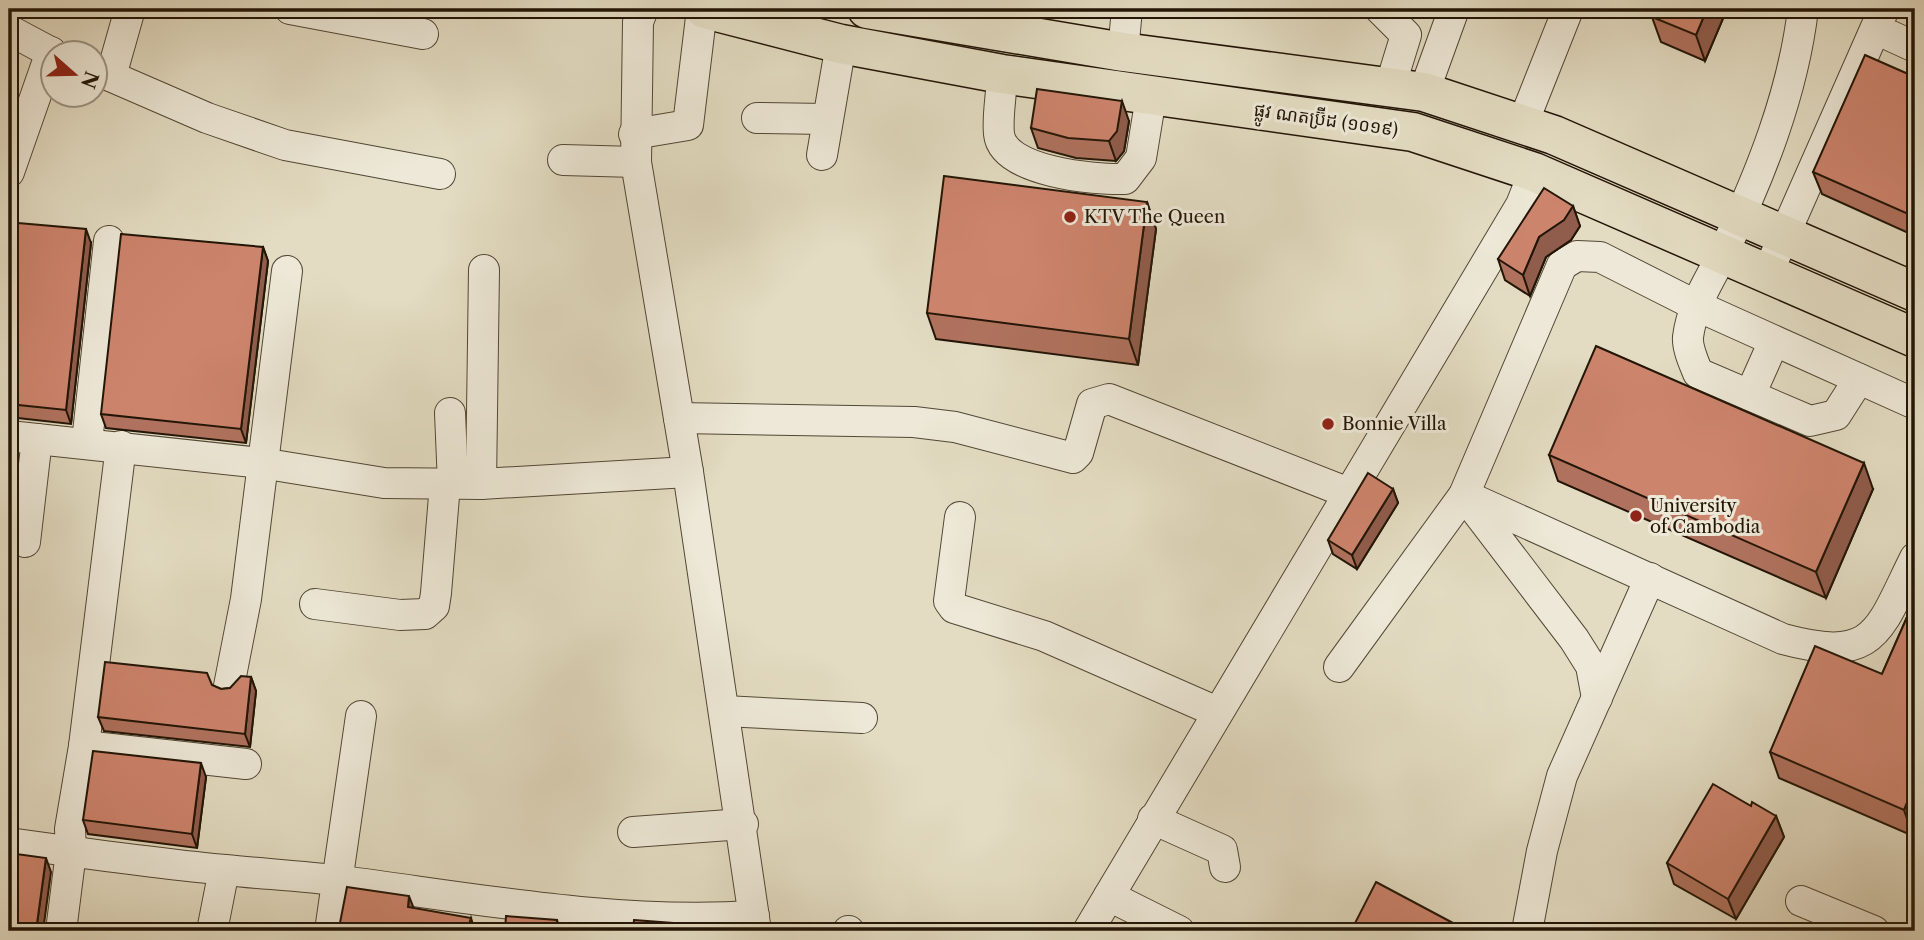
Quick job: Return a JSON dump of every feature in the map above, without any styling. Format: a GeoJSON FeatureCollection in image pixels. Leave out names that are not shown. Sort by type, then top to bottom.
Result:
{"type":"FeatureCollection","features":[{"type":"Feature","properties":{"kind":"main road","name":"ផ្លូវ ណតប្រ៊ីដ (១០១៩)"},"geometry":{"type":"LineString","coordinates":[[704,9],[841,44],[1002,74],[1413,132],[1534,172],[1769,272],[1915,338]]}},
{"type":"Feature","properties":{"kind":"main road"},"geometry":{"type":"LineString","coordinates":[[867,9],[943,16],[1123,52],[1407,89],[1523,123],[1915,292]]}},
{"type":"Feature","properties":{"kind":"street"},"geometry":{"type":"LineString","coordinates":[[108,60],[130,9]]}},
{"type":"Feature","properties":{"kind":"street"},"geometry":{"type":"LineString","coordinates":[[290,9],[354,15],[423,34]]}},
{"type":"Feature","properties":{"kind":"street"},"geometry":{"type":"LineString","coordinates":[[9,843],[224,870],[339,881],[496,918],[630,916],[755,923],[743,824],[635,148],[638,22],[643,9]]}},
{"type":"Feature","properties":{"kind":"street"},"geometry":{"type":"LineString","coordinates":[[563,160],[635,148],[688,125],[704,9]]}},
{"type":"Feature","properties":{"kind":"street"},"geometry":{"type":"LineString","coordinates":[[1123,52],[1127,9]]}},
{"type":"Feature","properties":{"kind":"street"},"geometry":{"type":"LineString","coordinates":[[1380,9],[1406,35],[1407,89]]}},
{"type":"Feature","properties":{"kind":"street"},"geometry":{"type":"LineString","coordinates":[[1407,89],[1454,9]]}},
{"type":"Feature","properties":{"kind":"street"},"geometry":{"type":"LineString","coordinates":[[1803,9],[1799,43],[1779,120],[1723,253],[1695,305],[1688,341],[1698,373],[1810,421],[1836,415],[1859,379]]}},
{"type":"Feature","properties":{"kind":"street"},"geometry":{"type":"LineString","coordinates":[[1523,123],[1567,12]]}},
{"type":"Feature","properties":{"kind":"street"},"geometry":{"type":"LineString","coordinates":[[9,30],[38,45]]}},
{"type":"Feature","properties":{"kind":"street"},"geometry":{"type":"LineString","coordinates":[[1769,272],[1785,235],[1890,31]]}},
{"type":"Feature","properties":{"kind":"street"},"geometry":{"type":"LineString","coordinates":[[822,155],[841,44]]}},
{"type":"Feature","properties":{"kind":"street"},"geometry":{"type":"LineString","coordinates":[[108,74],[207,118],[285,145],[440,174]]}},
{"type":"Feature","properties":{"kind":"street"},"geometry":{"type":"LineString","coordinates":[[1002,74],[999,136],[1010,155],[1028,165],[1103,180],[1125,179],[1141,158],[1151,97]]}},
{"type":"Feature","properties":{"kind":"street"},"geometry":{"type":"LineString","coordinates":[[9,172],[38,91]]}},
{"type":"Feature","properties":{"kind":"street"},"geometry":{"type":"LineString","coordinates":[[757,118],[827,119]]}},
{"type":"Feature","properties":{"kind":"street"},"geometry":{"type":"LineString","coordinates":[[1088,931],[1521,205],[1534,172]]}},
{"type":"Feature","properties":{"kind":"street"},"geometry":{"type":"LineString","coordinates":[[87,442],[109,240]]}},
{"type":"Feature","properties":{"kind":"street"},"geometry":{"type":"LineString","coordinates":[[1339,667],[1464,495],[1562,265],[1577,256],[1600,257],[1695,305],[1915,404]]}},
{"type":"Feature","properties":{"kind":"street"},"geometry":{"type":"LineString","coordinates":[[315,604],[400,615],[425,614],[434,606],[460,484],[484,270]]}},
{"type":"Feature","properties":{"kind":"street"},"geometry":{"type":"LineString","coordinates":[[229,686],[246,599],[287,271]]}},
{"type":"Feature","properties":{"kind":"street"},"geometry":{"type":"LineString","coordinates":[[1750,395],[1774,341]]}},
{"type":"Feature","properties":{"kind":"street"},"geometry":{"type":"LineString","coordinates":[[679,418],[914,422],[955,426],[1073,458],[1078,453],[1092,404],[1108,399],[1351,494]]}},
{"type":"Feature","properties":{"kind":"street"},"geometry":{"type":"LineString","coordinates":[[450,413],[460,484]]}},
{"type":"Feature","properties":{"kind":"street"},"geometry":{"type":"LineString","coordinates":[[25,542],[23,438],[87,442],[261,463],[384,483],[460,484],[688,472]]}},
{"type":"Feature","properties":{"kind":"street"},"geometry":{"type":"LineString","coordinates":[[61,931],[71,852],[70,829],[84,746],[121,446]]}},
{"type":"Feature","properties":{"kind":"street"},"geometry":{"type":"LineString","coordinates":[[1464,495],[1783,639],[1815,648],[1848,648],[1873,634],[1884,621],[1915,558]]}},
{"type":"Feature","properties":{"kind":"street"},"geometry":{"type":"LineString","coordinates":[[1464,495],[1574,639],[1591,666],[1597,698]]}},
{"type":"Feature","properties":{"kind":"street"},"geometry":{"type":"LineString","coordinates":[[960,517],[949,601],[954,608],[1044,636],[1217,712]]}},
{"type":"Feature","properties":{"kind":"street"},"geometry":{"type":"LineString","coordinates":[[1527,931],[1542,851],[1562,776],[1650,578]]}},
{"type":"Feature","properties":{"kind":"street"},"geometry":{"type":"LineString","coordinates":[[724,711],[862,718]]}},
{"type":"Feature","properties":{"kind":"street"},"geometry":{"type":"LineString","coordinates":[[330,931],[360,716]]}},
{"type":"Feature","properties":{"kind":"street"},"geometry":{"type":"LineString","coordinates":[[84,746],[246,764]]}},
{"type":"Feature","properties":{"kind":"street"},"geometry":{"type":"LineString","coordinates":[[1153,819],[1222,850],[1225,867]]}},
{"type":"Feature","properties":{"kind":"street"},"geometry":{"type":"LineString","coordinates":[[633,832],[743,824]]}},
{"type":"Feature","properties":{"kind":"street"},"geometry":{"type":"LineString","coordinates":[[212,931],[224,870]]}},
{"type":"Feature","properties":{"kind":"street"},"geometry":{"type":"LineString","coordinates":[[1109,897],[1179,931]]}},
{"type":"Feature","properties":{"kind":"street"},"geometry":{"type":"LineString","coordinates":[[1801,901],[1874,931]]}},
{"type":"Feature","properties":{"kind":"building"},"geometry":{"type":"Polygon","coordinates":[[[1656,9],[1707,9],[1696,35],[1652,17],[1656,9]]]}},
{"type":"Feature","properties":{"kind":"building"},"geometry":{"type":"Polygon","coordinates":[[[1865,55],[1915,77],[1915,217],[1813,172],[1865,55]]]}},
{"type":"Feature","properties":{"kind":"building"},"geometry":{"type":"Polygon","coordinates":[[[1037,89],[1122,101],[1117,131],[1109,141],[1068,138],[1031,128],[1037,89]]]}},
{"type":"Feature","properties":{"kind":"building"},"geometry":{"type":"Polygon","coordinates":[[[944,176],[1147,202],[1129,339],[927,313],[944,176]]]}},
{"type":"Feature","properties":{"kind":"building"},"geometry":{"type":"Polygon","coordinates":[[[1544,188],[1573,206],[1564,220],[1539,237],[1523,275],[1498,259],[1544,188]]]}},
{"type":"Feature","properties":{"kind":"building"},"geometry":{"type":"Polygon","coordinates":[[[18,223],[86,229],[66,410],[9,404],[9,315],[18,223]]]}},
{"type":"Feature","properties":{"kind":"building"},"geometry":{"type":"Polygon","coordinates":[[[121,234],[263,247],[241,429],[101,414],[121,234]]]}},
{"type":"Feature","properties":{"kind":"building"},"geometry":{"type":"Polygon","coordinates":[[[1596,346],[1864,463],[1816,572],[1549,455],[1596,346]]]}},
{"type":"Feature","properties":{"kind":"building"},"geometry":{"type":"Polygon","coordinates":[[[1368,473],[1393,489],[1352,555],[1328,540],[1368,473]]]}},
{"type":"Feature","properties":{"kind":"building"},"geometry":{"type":"Polygon","coordinates":[[[1915,599],[1915,783],[1904,810],[1770,752],[1815,646],[1882,674],[1915,599]]]}},
{"type":"Feature","properties":{"kind":"building"},"geometry":{"type":"Polygon","coordinates":[[[105,662],[207,673],[212,685],[221,689],[230,688],[241,676],[251,677],[245,734],[98,717],[105,662]]]}},
{"type":"Feature","properties":{"kind":"building"},"geometry":{"type":"Polygon","coordinates":[[[93,751],[201,763],[192,834],[83,820],[93,751]]]}},
{"type":"Feature","properties":{"kind":"building"},"geometry":{"type":"Polygon","coordinates":[[[1713,784],[1751,806],[1752,802],[1776,816],[1728,899],[1667,863],[1713,784]]]}},
{"type":"Feature","properties":{"kind":"building"},"geometry":{"type":"Polygon","coordinates":[[[9,853],[46,858],[36,931],[9,931],[9,853]]]}},
{"type":"Feature","properties":{"kind":"building"},"geometry":{"type":"Polygon","coordinates":[[[1376,882],[1468,931],[1351,931],[1376,882]]]}},
{"type":"Feature","properties":{"kind":"building"},"geometry":{"type":"Polygon","coordinates":[[[347,887],[409,896],[408,907],[471,918],[467,931],[333,931],[339,928],[347,887]]]}},
{"type":"Feature","properties":{"kind":"building"},"geometry":{"type":"Polygon","coordinates":[[[506,916],[557,920],[556,931],[505,931],[506,916]]]}},
{"type":"Feature","properties":{"kind":"building"},"geometry":{"type":"Polygon","coordinates":[[[634,920],[699,925],[699,931],[633,931],[634,920]]]}},
{"type":"Feature","properties":{"kind":"place","name":"KTV The Queen"},"geometry":{"type":"Point","coordinates":[1070,217]}},
{"type":"Feature","properties":{"kind":"place","name":"Bonnie Villa"},"geometry":{"type":"Point","coordinates":[1328,424]}},
{"type":"Feature","properties":{"kind":"place","name":"University of Cambodia"},"geometry":{"type":"Point","coordinates":[1636,516]}}]}
